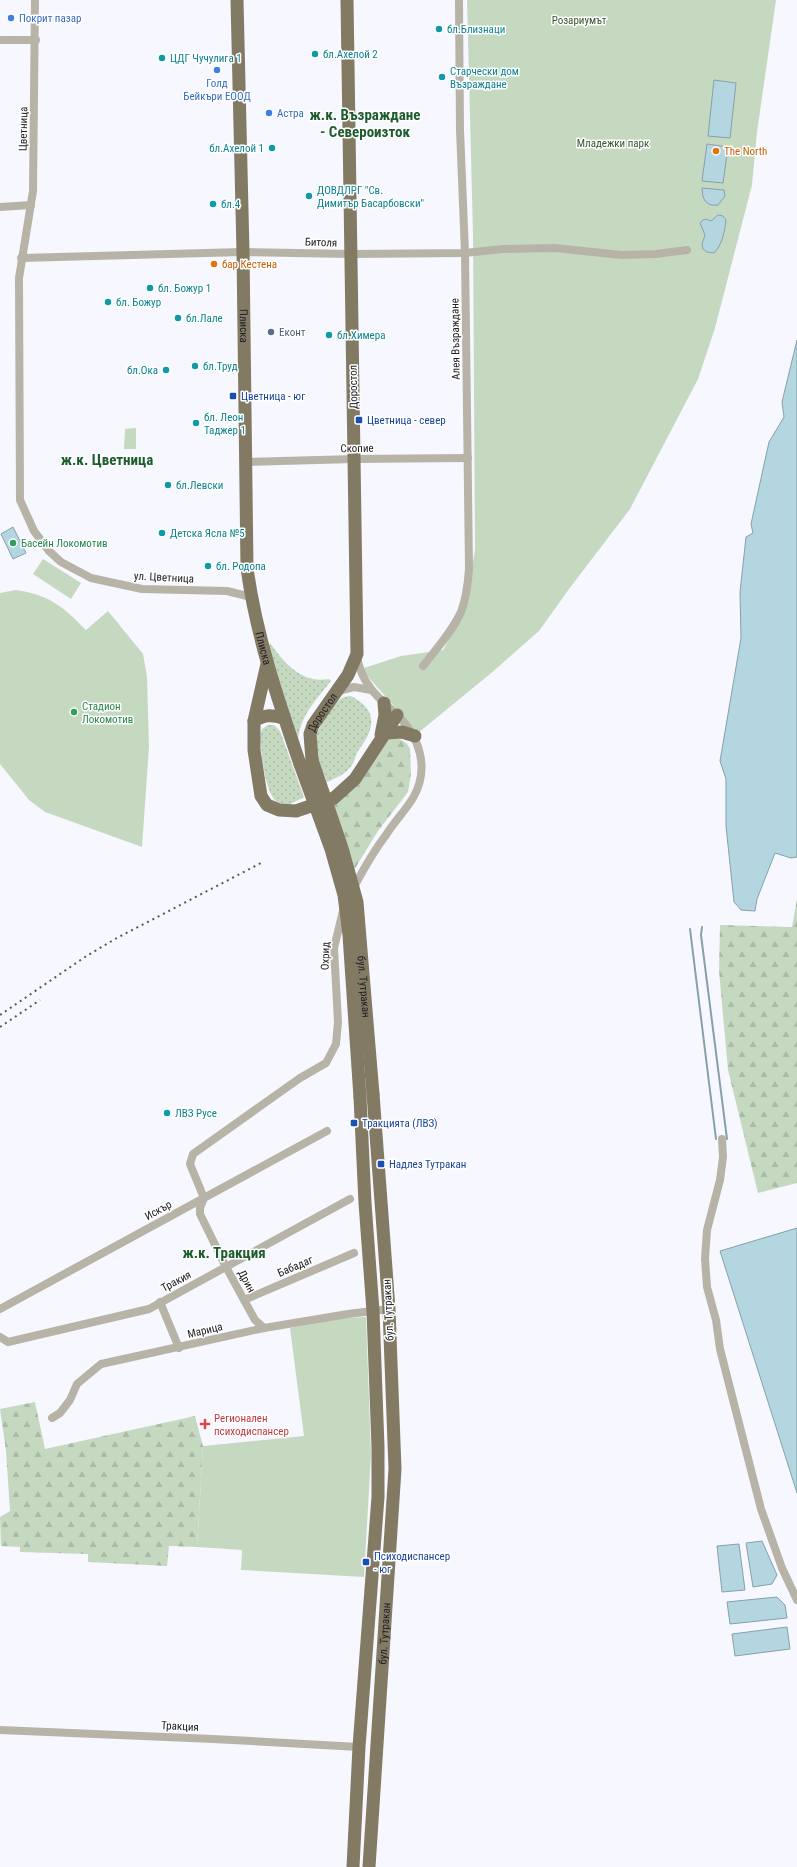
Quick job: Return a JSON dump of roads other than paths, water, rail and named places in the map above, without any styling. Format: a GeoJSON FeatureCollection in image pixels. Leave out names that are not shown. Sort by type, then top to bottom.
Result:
{"type":"FeatureCollection","features":[{"type":"Feature","properties":{"kind":"main road","name":"Плиска"},"geometry":{"type":"LineString","coordinates":[[237,0],[244,252],[248,568],[251,597],[267,664],[284,718],[306,762]]}},
{"type":"Feature","properties":{"kind":"main road","name":"Доростол"},"geometry":{"type":"LineString","coordinates":[[306,762],[312,725],[348,675],[357,654],[347,0]]}},
{"type":"Feature","properties":{"kind":"main road"},"geometry":{"type":"LineString","coordinates":[[267,664],[254,721],[254,750],[261,796],[267,805],[288,812],[309,808],[334,798],[355,779],[397,715]]}},
{"type":"Feature","properties":{"kind":"main road"},"geometry":{"type":"LineString","coordinates":[[383,736],[384,703]]}},
{"type":"Feature","properties":{"kind":"main road"},"geometry":{"type":"LineString","coordinates":[[254,721],[267,715],[284,718]]}},
{"type":"Feature","properties":{"kind":"main road"},"geometry":{"type":"LineString","coordinates":[[383,736],[402,732],[415,736]]}},
{"type":"Feature","properties":{"kind":"main road","name":"бул. Тутракан"},"geometry":{"type":"LineString","coordinates":[[306,762],[342,848],[357,902],[389,1310],[395,1469],[391,1552],[369,1867]]}},
{"type":"Feature","properties":{"kind":"main road","name":"бул. Тутракан"},"geometry":{"type":"LineString","coordinates":[[306,762],[344,895],[349,935],[373,1311],[378,1447],[378,1497],[358,1761],[353,1867]]}},
{"type":"Feature","properties":{"kind":"main road"},"geometry":{"type":"LineString","coordinates":[[359,1747],[377,1749]]}},
{"type":"Feature","properties":{"kind":"main road"},"geometry":{"type":"LineString","coordinates":[[358,1761],[376,1762]]}},
{"type":"Feature","properties":{"kind":"street","name":"Цветница"},"geometry":{"type":"LineString","coordinates":[[21,258],[33,191],[36,40],[35,0]]}},
{"type":"Feature","properties":{"kind":"street","name":"Алея Възраждане"},"geometry":{"type":"LineString","coordinates":[[423,666],[445,639],[461,612],[467,584],[468,458],[460,130],[459,0]]}},
{"type":"Feature","properties":{"kind":"street"},"geometry":{"type":"LineString","coordinates":[[0,40],[36,40]]}},
{"type":"Feature","properties":{"kind":"street"},"geometry":{"type":"LineString","coordinates":[[0,207],[31,205]]}},
{"type":"Feature","properties":{"kind":"street","name":"Битоля"},"geometry":{"type":"LineString","coordinates":[[21,258],[244,252],[352,254],[464,253],[503,249],[555,248],[621,255],[656,254],[687,250]]}},
{"type":"Feature","properties":{"kind":"street","name":"ул. Цветница"},"geometry":{"type":"LineString","coordinates":[[21,258],[18,278],[20,500],[34,531],[49,551],[61,562],[91,578],[142,589],[227,591],[251,597]]}},
{"type":"Feature","properties":{"kind":"street","name":"Скопие"},"geometry":{"type":"LineString","coordinates":[[246,462],[468,458]]}},
{"type":"Feature","properties":{"kind":"street","name":"Охрид"},"geometry":{"type":"LineString","coordinates":[[204,1198],[190,1164],[193,1154],[300,1078],[326,1063],[336,1044],[338,1022],[334,948],[342,915],[350,895],[372,855],[412,800],[418,789],[422,774],[419,748],[415,736],[397,715],[371,690],[361,673],[357,654]]}},
{"type":"Feature","properties":{"kind":"street"},"geometry":{"type":"LineString","coordinates":[[335,692],[340,689],[354,687],[371,690]]}},
{"type":"Feature","properties":{"kind":"street","name":"Искър"},"geometry":{"type":"LineString","coordinates":[[0,1309],[328,1131]]}},
{"type":"Feature","properties":{"kind":"street"},"geometry":{"type":"LineString","coordinates":[[722,1140],[723,1157],[707,1230],[705,1259],[707,1286],[716,1320],[721,1356],[761,1509],[782,1568],[797,1600]]}},
{"type":"Feature","properties":{"kind":"street","name":"Дрин"},"geometry":{"type":"LineString","coordinates":[[204,1198],[200,1208],[200,1214],[226,1267],[255,1320],[264,1328]]}},
{"type":"Feature","properties":{"kind":"street","name":"Тракия"},"geometry":{"type":"LineString","coordinates":[[0,1337],[8,1342],[149,1308],[350,1199]]}},
{"type":"Feature","properties":{"kind":"street","name":"Бабадаг"},"geometry":{"type":"LineString","coordinates":[[244,1300],[354,1253]]}},
{"type":"Feature","properties":{"kind":"street"},"geometry":{"type":"LineString","coordinates":[[160,1302],[179,1348]]}},
{"type":"Feature","properties":{"kind":"street","name":"Марица"},"geometry":{"type":"LineString","coordinates":[[52,1418],[60,1413],[70,1400],[77,1384],[101,1364],[264,1328],[373,1311],[389,1310]]}},
{"type":"Feature","properties":{"kind":"street","name":"Тракция"},"geometry":{"type":"LineString","coordinates":[[0,1730],[213,1738],[359,1747]]}},
{"type":"Feature","properties":{"kind":"water"},"geometry":{"type":"Polygon","coordinates":[[[714,80],[736,83],[730,138],[708,136],[714,80]]]}},
{"type":"Feature","properties":{"kind":"water"},"geometry":{"type":"Polygon","coordinates":[[[707,144],[728,147],[723,183],[702,181],[707,144]]]}},
{"type":"Feature","properties":{"kind":"water"},"geometry":{"type":"Polygon","coordinates":[[[702,188],[724,190],[725,196],[718,205],[710,205],[704,199],[702,188]]]}},
{"type":"Feature","properties":{"kind":"water"},"geometry":{"type":"Polygon","coordinates":[[[718,215],[723,216],[726,220],[723,238],[714,253],[707,252],[703,249],[702,244],[705,235],[700,223],[706,219],[711,221],[718,215]]]}},
{"type":"Feature","properties":{"kind":"water"},"geometry":{"type":"Polygon","coordinates":[[[797,340],[797,857],[791,858],[775,853],[757,899],[755,911],[741,910],[734,902],[726,826],[726,779],[720,761],[741,638],[740,592],[746,537],[753,533],[751,524],[769,442],[784,417],[782,402],[797,340]]]}},
{"type":"Feature","properties":{"kind":"water","name":"Басейн Локомотив"},"geometry":{"type":"Polygon","coordinates":[[[13,527],[26,553],[13,559],[1,534],[13,527]]]}},
{"type":"Feature","properties":{"kind":"water"},"geometry":{"type":"Polygon","coordinates":[[[797,1228],[797,1493],[720,1251],[797,1228]]]}},
{"type":"Feature","properties":{"kind":"water"},"geometry":{"type":"Polygon","coordinates":[[[762,1541],[777,1575],[772,1584],[753,1587],[746,1543],[762,1541]]]}},
{"type":"Feature","properties":{"kind":"water"},"geometry":{"type":"Polygon","coordinates":[[[739,1544],[745,1590],[722,1592],[717,1546],[739,1544]]]}},
{"type":"Feature","properties":{"kind":"water"},"geometry":{"type":"Polygon","coordinates":[[[777,1597],[785,1605],[787,1618],[730,1624],[727,1602],[777,1597]]]}},
{"type":"Feature","properties":{"kind":"water"},"geometry":{"type":"Polygon","coordinates":[[[787,1627],[790,1649],[735,1656],[732,1634],[787,1627]]]}},
{"type":"Feature","properties":{"kind":"waterway"},"geometry":{"type":"LineString","coordinates":[[702,927],[701,935],[727,1139]]}},
{"type":"Feature","properties":{"kind":"waterway"},"geometry":{"type":"LineString","coordinates":[[690,929],[716,1139]]}},
{"type":"Feature","properties":{"kind":"railway"},"geometry":{"type":"LineString","coordinates":[[0,1015],[85,957],[115,939],[261,863]]}},
{"type":"Feature","properties":{"kind":"railway"},"geometry":{"type":"LineString","coordinates":[[0,1027],[40,1000]]}},
{"type":"Feature","properties":{"kind":"place","name":"Покрит пазар"},"geometry":{"type":"Point","coordinates":[11,18]}},
{"type":"Feature","properties":{"kind":"place","name":"бл.Близнаци"},"geometry":{"type":"Point","coordinates":[439,29]}},
{"type":"Feature","properties":{"kind":"place","name":"бл.Ахелой 2"},"geometry":{"type":"Point","coordinates":[315,54]}},
{"type":"Feature","properties":{"kind":"place","name":"ЦДГ Чучулига 1"},"geometry":{"type":"Point","coordinates":[162,58]}},
{"type":"Feature","properties":{"kind":"place","name":"Голд Бейкъри ЕООД"},"geometry":{"type":"Point","coordinates":[217,70]}},
{"type":"Feature","properties":{"kind":"place","name":"Старчески дом Възраждане"},"geometry":{"type":"Point","coordinates":[442,77]}},
{"type":"Feature","properties":{"kind":"place","name":"Астра"},"geometry":{"type":"Point","coordinates":[269,113]}},
{"type":"Feature","properties":{"kind":"place","name":"бл.Ахелой 1"},"geometry":{"type":"Point","coordinates":[272,148]}},
{"type":"Feature","properties":{"kind":"place","name":"The North"},"geometry":{"type":"Point","coordinates":[716,151]}},
{"type":"Feature","properties":{"kind":"place","name":"ДОВДЛРГ \"Св. Димитър Басарбовски\""},"geometry":{"type":"Point","coordinates":[309,196]}},
{"type":"Feature","properties":{"kind":"place","name":"бл.4"},"geometry":{"type":"Point","coordinates":[213,204]}},
{"type":"Feature","properties":{"kind":"place","name":"бар Кестена"},"geometry":{"type":"Point","coordinates":[214,264]}},
{"type":"Feature","properties":{"kind":"place","name":"бл. Божур 1"},"geometry":{"type":"Point","coordinates":[150,288]}},
{"type":"Feature","properties":{"kind":"place","name":"бл. Божур"},"geometry":{"type":"Point","coordinates":[108,302]}},
{"type":"Feature","properties":{"kind":"place","name":"бл.Лале"},"geometry":{"type":"Point","coordinates":[178,318]}},
{"type":"Feature","properties":{"kind":"place","name":"Еконт"},"geometry":{"type":"Point","coordinates":[271,332]}},
{"type":"Feature","properties":{"kind":"place","name":"бл.Химера"},"geometry":{"type":"Point","coordinates":[329,335]}},
{"type":"Feature","properties":{"kind":"place","name":"бл.Труд"},"geometry":{"type":"Point","coordinates":[195,366]}},
{"type":"Feature","properties":{"kind":"place","name":"бл.Ока"},"geometry":{"type":"Point","coordinates":[166,370]}},
{"type":"Feature","properties":{"kind":"place","name":"Цветница - юг"},"geometry":{"type":"Point","coordinates":[233,396]}},
{"type":"Feature","properties":{"kind":"place","name":"Цветница - север"},"geometry":{"type":"Point","coordinates":[359,420]}},
{"type":"Feature","properties":{"kind":"place","name":"бл. Леон Таджер 1"},"geometry":{"type":"Point","coordinates":[196,423]}},
{"type":"Feature","properties":{"kind":"place","name":"бл.Левски"},"geometry":{"type":"Point","coordinates":[168,485]}},
{"type":"Feature","properties":{"kind":"place","name":"Детска Ясла №5"},"geometry":{"type":"Point","coordinates":[162,533]}},
{"type":"Feature","properties":{"kind":"place","name":"Басейн Локомотив"},"geometry":{"type":"Point","coordinates":[13,543]}},
{"type":"Feature","properties":{"kind":"place","name":"бл. Родопа"},"geometry":{"type":"Point","coordinates":[208,566]}},
{"type":"Feature","properties":{"kind":"place","name":"Стадион Локомотив"},"geometry":{"type":"Point","coordinates":[74,712]}},
{"type":"Feature","properties":{"kind":"place","name":"ЛВЗ Русе"},"geometry":{"type":"Point","coordinates":[167,1113]}},
{"type":"Feature","properties":{"kind":"place","name":"Тракцията (ЛВЗ)"},"geometry":{"type":"Point","coordinates":[354,1123]}},
{"type":"Feature","properties":{"kind":"place","name":"Надлез Тутракан"},"geometry":{"type":"Point","coordinates":[381,1164]}},
{"type":"Feature","properties":{"kind":"place","name":"Регионален психодиспансер"},"geometry":{"type":"Point","coordinates":[205,1424]}},
{"type":"Feature","properties":{"kind":"place","name":"Психодиспансер - юг"},"geometry":{"type":"Point","coordinates":[366,1562]}},
{"type":"Feature","properties":{"kind":"district","name":"ж.к. Възраждане - Североизток"},"geometry":{"type":"Point","coordinates":[365,124]}},
{"type":"Feature","properties":{"kind":"district","name":"ж.к. Цветница"},"geometry":{"type":"Point","coordinates":[107,460]}},
{"type":"Feature","properties":{"kind":"district","name":"ж.к. Тракция"},"geometry":{"type":"Point","coordinates":[224,1253]}},
{"type":"Feature","properties":{"kind":"park label","name":"Розариумът"},"geometry":{"type":"Point","coordinates":[579,20]}},
{"type":"Feature","properties":{"kind":"park label","name":"Младежки парк"},"geometry":{"type":"Point","coordinates":[613,143]}}]}
